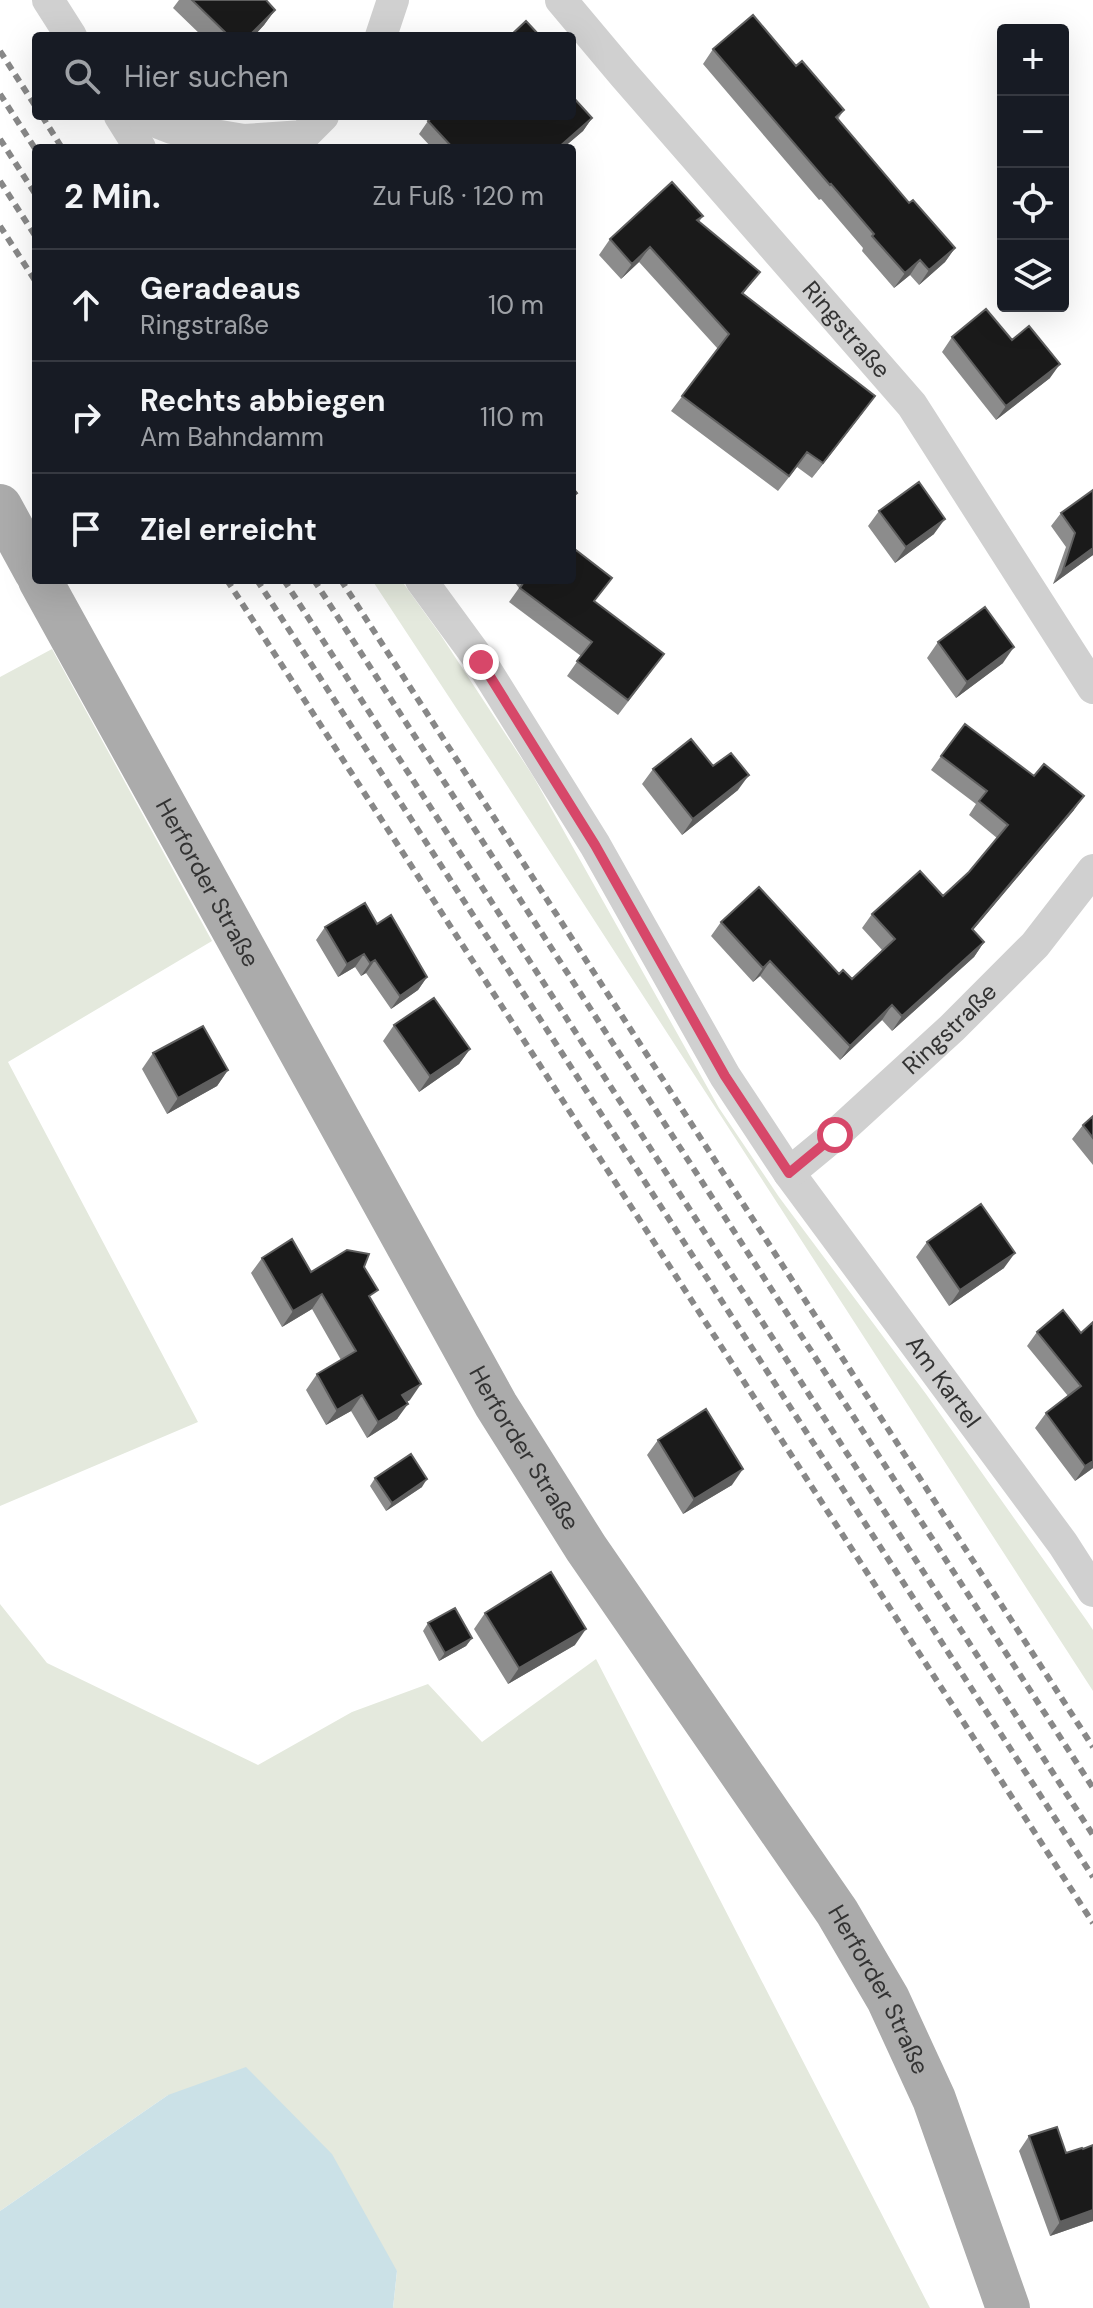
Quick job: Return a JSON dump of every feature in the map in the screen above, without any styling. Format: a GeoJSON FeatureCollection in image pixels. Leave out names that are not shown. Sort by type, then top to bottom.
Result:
{"type":"FeatureCollection","features":[{"type":"Feature","properties":{"kind":"main road"},"geometry":{"type":"LineString","coordinates":[[0,506],[32,565]]}},
{"type":"Feature","properties":{"kind":"main road","name":"Herforder Straße"},"geometry":{"type":"LineString","coordinates":[[42,584],[496,1405],[586,1548],[837,1912],[888,1999],[934,2099],[1008,2308]]}},
{"type":"Feature","properties":{"kind":"street"},"geometry":{"type":"LineString","coordinates":[[48,0],[68,32]]}},
{"type":"Feature","properties":{"kind":"street"},"geometry":{"type":"LineString","coordinates":[[382,32],[393,0]]}},
{"type":"Feature","properties":{"kind":"street","name":"Ringstraße"},"geometry":{"type":"LineString","coordinates":[[561,0],[912,405],[1093,688]]}},
{"type":"Feature","properties":{"kind":"street"},"geometry":{"type":"LineString","coordinates":[[122,120],[138,144]]}},
{"type":"Feature","properties":{"kind":"street"},"geometry":{"type":"LineString","coordinates":[[151,120],[172,128],[244,140],[307,133]]}},
{"type":"Feature","properties":{"kind":"street","name":"Am Kartel"},"geometry":{"type":"LineString","coordinates":[[424,584],[481,662],[595,845],[725,1076],[789,1173],[1063,1544],[1093,1591]]}},
{"type":"Feature","properties":{"kind":"street","name":"Ringstraße"},"geometry":{"type":"LineString","coordinates":[[789,1173],[952,1028],[1035,945],[1093,870]]}},
{"type":"Feature","properties":{"kind":"shaded area"},"geometry":{"type":"Polygon","coordinates":[[[375,584],[404,584],[440,634],[533,776],[719,1108],[779,1197],[926,1394],[1093,1630],[1093,1691],[375,584]]]}},
{"type":"Feature","properties":{"kind":"shaded area"},"geometry":{"type":"Polygon","coordinates":[[[52,649],[212,941],[8,1062],[198,1422],[0,1506],[0,677],[52,649]]]}},
{"type":"Feature","properties":{"kind":"shaded area"},"geometry":{"type":"Polygon","coordinates":[[[0,1604],[47,1663],[258,1765],[352,1712],[428,1684],[482,1742],[596,1659],[930,2308],[393,2308],[397,2271],[168,2095],[0,2211],[0,1604]]]}},
{"type":"Feature","properties":{"kind":"water"},"geometry":{"type":"Polygon","coordinates":[[[246,2067],[332,2154],[397,2271],[393,2308],[0,2308],[0,2211],[168,2095],[246,2067]]]}},
{"type":"Feature","properties":{"kind":"building"},"geometry":{"type":"Polygon","coordinates":[[[192,0],[266,0],[275,10],[253,32],[225,32],[192,0]]]}},
{"type":"Feature","properties":{"kind":"building"},"geometry":{"type":"Polygon","coordinates":[[[753,15],[796,66],[802,61],[844,110],[836,117],[909,203],[913,200],[955,248],[929,270],[920,260],[905,273],[713,49],[753,15]]]}},
{"type":"Feature","properties":{"kind":"building"},"geometry":{"type":"Polygon","coordinates":[[[526,21],[536,32],[514,32],[526,21]]]}},
{"type":"Feature","properties":{"kind":"building"},"geometry":{"type":"Polygon","coordinates":[[[576,100],[592,118],[563,144],[449,144],[428,121],[576,120],[576,100]]]}},
{"type":"Feature","properties":{"kind":"building"},"geometry":{"type":"Polygon","coordinates":[[[672,182],[703,216],[697,220],[760,272],[742,293],[875,396],[823,463],[807,452],[789,476],[682,396],[729,334],[650,247],[632,264],[610,239],[672,182]]]}},
{"type":"Feature","properties":{"kind":"building"},"geometry":{"type":"Polygon","coordinates":[[[986,309],[1012,340],[1029,326],[1060,364],[1006,406],[952,337],[986,309]]]}},
{"type":"Feature","properties":{"kind":"building"},"geometry":{"type":"Polygon","coordinates":[[[919,482],[945,519],[906,547],[879,511],[919,482]]]}},
{"type":"Feature","properties":{"kind":"building"},"geometry":{"type":"Polygon","coordinates":[[[1093,490],[1093,548],[1063,570],[1075,533],[1061,513],[1093,490]]]}},
{"type":"Feature","properties":{"kind":"building"},"geometry":{"type":"Polygon","coordinates":[[[576,550],[612,578],[594,601],[664,654],[628,700],[577,661],[592,642],[520,588],[522,584],[576,584],[576,550]]]}},
{"type":"Feature","properties":{"kind":"building"},"geometry":{"type":"Polygon","coordinates":[[[985,607],[1014,647],[967,682],[938,642],[985,607]]]}},
{"type":"Feature","properties":{"kind":"building"},"geometry":{"type":"Polygon","coordinates":[[[965,724],[1034,776],[1044,764],[1084,796],[972,929],[984,942],[902,1016],[892,1005],[850,1046],[770,961],[763,968],[721,922],[759,887],[839,974],[843,970],[852,979],[895,939],[872,914],[920,871],[943,896],[969,872],[1008,825],[979,801],[987,791],[941,756],[965,724]]]}},
{"type":"Feature","properties":{"kind":"building"},"geometry":{"type":"Polygon","coordinates":[[[691,739],[713,766],[731,753],[749,775],[693,819],[653,769],[691,739]]]}},
{"type":"Feature","properties":{"kind":"building"},"geometry":{"type":"Polygon","coordinates":[[[365,903],[377,924],[391,915],[427,977],[400,996],[375,960],[370,963],[364,954],[347,964],[325,927],[365,903]]]}},
{"type":"Feature","properties":{"kind":"building"},"geometry":{"type":"Polygon","coordinates":[[[434,998],[470,1049],[430,1076],[394,1025],[434,998]]]}},
{"type":"Feature","properties":{"kind":"building"},"geometry":{"type":"Polygon","coordinates":[[[203,1026],[228,1070],[178,1098],[153,1053],[203,1026]]]}},
{"type":"Feature","properties":{"kind":"building"},"geometry":{"type":"Polygon","coordinates":[[[1093,1116],[1093,1138],[1083,1125],[1093,1116]]]}},
{"type":"Feature","properties":{"kind":"building"},"geometry":{"type":"Polygon","coordinates":[[[981,1204],[1015,1253],[960,1290],[927,1242],[981,1204]]]}},
{"type":"Feature","properties":{"kind":"building"},"geometry":{"type":"Polygon","coordinates":[[[292,1239],[311,1272],[347,1250],[369,1254],[364,1267],[378,1290],[369,1296],[421,1384],[402,1395],[408,1404],[378,1422],[362,1395],[337,1410],[317,1374],[356,1351],[322,1294],[293,1311],[262,1258],[292,1239]]]}},
{"type":"Feature","properties":{"kind":"building"},"geometry":{"type":"Polygon","coordinates":[[[1063,1310],[1081,1333],[1093,1322],[1093,1461],[1085,1466],[1046,1413],[1081,1386],[1037,1332],[1063,1310]]]}},
{"type":"Feature","properties":{"kind":"building"},"geometry":{"type":"Polygon","coordinates":[[[706,1409],[743,1469],[694,1499],[658,1440],[706,1409]]]}},
{"type":"Feature","properties":{"kind":"building"},"geometry":{"type":"Polygon","coordinates":[[[411,1454],[427,1479],[392,1503],[375,1478],[411,1454]]]}},
{"type":"Feature","properties":{"kind":"building"},"geometry":{"type":"Polygon","coordinates":[[[551,1572],[586,1629],[519,1668],[485,1613],[551,1572]]]}},
{"type":"Feature","properties":{"kind":"building"},"geometry":{"type":"Polygon","coordinates":[[[455,1608],[472,1638],[445,1653],[428,1623],[455,1608]]]}},
{"type":"Feature","properties":{"kind":"building"},"geometry":{"type":"Polygon","coordinates":[[[1057,2127],[1066,2153],[1093,2145],[1093,2210],[1060,2222],[1029,2136],[1057,2127]]]}},
{"type":"Feature","properties":{"kind":"railway"},"geometry":{"type":"LineString","coordinates":[[0,51],[32,101]]}},
{"type":"Feature","properties":{"kind":"railway"},"geometry":{"type":"LineString","coordinates":[[0,94],[32,144]]}},
{"type":"Feature","properties":{"kind":"railway"},"geometry":{"type":"LineString","coordinates":[[44,120],[60,144]]}},
{"type":"Feature","properties":{"kind":"railway"},"geometry":{"type":"LineString","coordinates":[[0,139],[32,189]]}},
{"type":"Feature","properties":{"kind":"railway"},"geometry":{"type":"LineString","coordinates":[[0,181],[32,231]]}},
{"type":"Feature","properties":{"kind":"railway"},"geometry":{"type":"LineString","coordinates":[[0,226],[32,276]]}},
{"type":"Feature","properties":{"kind":"railway"},"geometry":{"type":"LineString","coordinates":[[230,584],[1093,1923]]}},
{"type":"Feature","properties":{"kind":"railway"},"geometry":{"type":"LineString","coordinates":[[260,584],[1093,1877]]}},
{"type":"Feature","properties":{"kind":"railway"},"geometry":{"type":"LineString","coordinates":[[287,584],[1093,1835]]}},
{"type":"Feature","properties":{"kind":"railway"},"geometry":{"type":"LineString","coordinates":[[317,584],[1093,1788]]}},
{"type":"Feature","properties":{"kind":"railway"},"geometry":{"type":"LineString","coordinates":[[344,584],[1093,1747]]}},
{"type":"Feature","properties":{"kind":"route"},"geometry":{"type":"LineString","coordinates":[[481,662],[595,845],[725,1076],[789,1173],[835,1135]]}}]}
